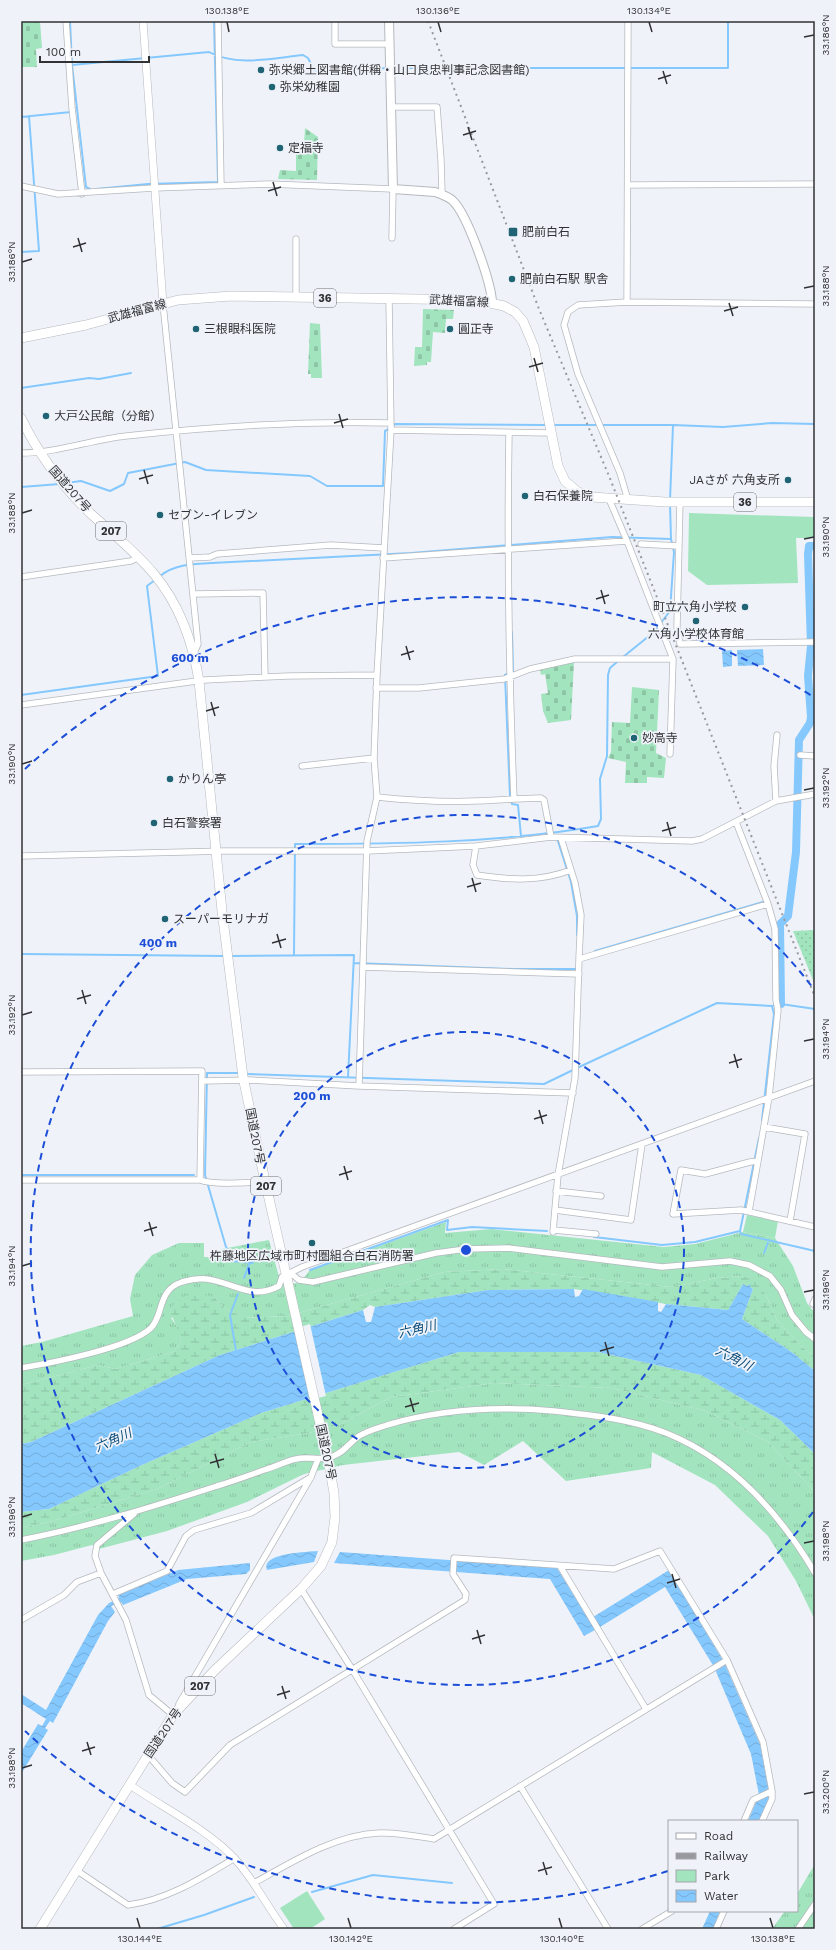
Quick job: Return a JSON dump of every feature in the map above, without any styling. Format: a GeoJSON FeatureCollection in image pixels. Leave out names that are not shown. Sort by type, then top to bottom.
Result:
{"type":"FeatureCollection","features":[{"type":"Feature","properties":{"kind":"main road"},"geometry":{"type":"LineString","coordinates":[[389,21],[392,188],[442,194],[452,200],[462,215],[489,283],[492,302]]}},
{"type":"Feature","properties":{"kind":"main road","name":"武雄福富線"},"geometry":{"type":"LineString","coordinates":[[21,338],[86,325],[163,304],[195,298],[231,296],[476,300],[492,302],[515,312],[523,321],[528,332],[538,368],[558,466],[565,481],[578,492],[592,497],[628,500],[815,502]]}},
{"type":"Feature","properties":{"kind":"main road","name":"国道207号"},"geometry":{"type":"LineString","coordinates":[[21,418],[40,452],[67,489],[91,513],[139,556],[161,583],[176,607],[194,653],[199,681],[215,851],[243,1075],[264,1181],[287,1275],[327,1454],[334,1493],[335,1517],[332,1542],[321,1566],[302,1589],[215,1670],[173,1715],[40,1929]]}},
{"type":"Feature","properties":{"kind":"street"},"geometry":{"type":"LineString","coordinates":[[66,21],[72,111],[82,194]]}},
{"type":"Feature","properties":{"kind":"street"},"geometry":{"type":"LineString","coordinates":[[143,21],[163,304],[194,594],[198,644],[194,653]]}},
{"type":"Feature","properties":{"kind":"street"},"geometry":{"type":"LineString","coordinates":[[218,21],[221,185]]}},
{"type":"Feature","properties":{"kind":"street"},"geometry":{"type":"LineString","coordinates":[[335,21],[335,44],[390,44]]}},
{"type":"Feature","properties":{"kind":"street"},"geometry":{"type":"LineString","coordinates":[[627,302],[628,21]]}},
{"type":"Feature","properties":{"kind":"street"},"geometry":{"type":"LineString","coordinates":[[391,107],[437,107],[442,194]]}},
{"type":"Feature","properties":{"kind":"street"},"geometry":{"type":"LineString","coordinates":[[21,186],[58,194],[82,194],[154,185],[270,184],[392,188],[392,238]]}},
{"type":"Feature","properties":{"kind":"street"},"geometry":{"type":"LineString","coordinates":[[628,185],[815,184]]}},
{"type":"Feature","properties":{"kind":"street"},"geometry":{"type":"LineString","coordinates":[[296,239],[296,297]]}},
{"type":"Feature","properties":{"kind":"street"},"geometry":{"type":"LineString","coordinates":[[359,1084],[368,846],[377,797],[374,758],[376,688],[391,426],[389,299]]}},
{"type":"Feature","properties":{"kind":"street"},"geometry":{"type":"LineString","coordinates":[[628,500],[620,474],[578,374],[564,320],[568,312],[578,305],[627,302],[815,304]]}},
{"type":"Feature","properties":{"kind":"street"},"geometry":{"type":"LineString","coordinates":[[21,453],[40,452],[121,436],[244,425],[337,422],[509,434],[550,428]]}},
{"type":"Feature","properties":{"kind":"street"},"geometry":{"type":"LineString","coordinates":[[509,434],[508,676],[512,799]]}},
{"type":"Feature","properties":{"kind":"street"},"geometry":{"type":"LineString","coordinates":[[609,499],[626,538],[673,659],[670,754]]}},
{"type":"Feature","properties":{"kind":"street"},"geometry":{"type":"LineString","coordinates":[[673,501],[678,546],[678,627],[680,644],[815,642]]}},
{"type":"Feature","properties":{"kind":"street"},"geometry":{"type":"LineString","coordinates":[[191,562],[217,554],[331,545],[383,553],[509,548],[626,538]]}},
{"type":"Feature","properties":{"kind":"street"},"geometry":{"type":"LineString","coordinates":[[641,544],[678,546]]}},
{"type":"Feature","properties":{"kind":"street"},"geometry":{"type":"LineString","coordinates":[[21,577],[131,561],[139,556]]}},
{"type":"Feature","properties":{"kind":"street"},"geometry":{"type":"LineString","coordinates":[[194,594],[264,593],[265,677]]}},
{"type":"Feature","properties":{"kind":"street"},"geometry":{"type":"LineString","coordinates":[[376,688],[419,688],[508,676],[575,658],[617,657],[667,660],[673,659]]}},
{"type":"Feature","properties":{"kind":"street"},"geometry":{"type":"LineString","coordinates":[[21,705],[199,681],[265,677],[377,675]]}},
{"type":"Feature","properties":{"kind":"street"},"geometry":{"type":"LineString","coordinates":[[776,801],[774,766],[777,735]]}},
{"type":"Feature","properties":{"kind":"street"},"geometry":{"type":"LineString","coordinates":[[800,755],[815,756]]}},
{"type":"Feature","properties":{"kind":"street"},"geometry":{"type":"LineString","coordinates":[[302,766],[374,758]]}},
{"type":"Feature","properties":{"kind":"street"},"geometry":{"type":"LineString","coordinates":[[21,856],[215,851],[295,851],[368,846],[476,846],[555,836],[692,841],[702,839],[776,801],[794,796],[815,794]]}},
{"type":"Feature","properties":{"kind":"street"},"geometry":{"type":"LineString","coordinates":[[377,797],[422,801],[480,802],[541,798],[544,800],[581,915],[580,955]]}},
{"type":"Feature","properties":{"kind":"street"},"geometry":{"type":"LineString","coordinates":[[736,822],[768,904],[775,929],[776,1000],[778,1010],[766,1099],[764,1127],[754,1161],[745,1210]]}},
{"type":"Feature","properties":{"kind":"street"},"geometry":{"type":"LineString","coordinates":[[476,846],[474,865],[476,875],[508,880],[551,876],[568,871]]}},
{"type":"Feature","properties":{"kind":"street"},"geometry":{"type":"LineString","coordinates":[[596,1234],[553,1231],[558,1175],[577,1062],[579,959],[768,904]]}},
{"type":"Feature","properties":{"kind":"street"},"geometry":{"type":"LineString","coordinates":[[364,965],[579,974]]}},
{"type":"Feature","properties":{"kind":"street"},"geometry":{"type":"LineString","coordinates":[[21,1072],[202,1071],[205,1080],[204,1181]]}},
{"type":"Feature","properties":{"kind":"street"},"geometry":{"type":"LineString","coordinates":[[205,1080],[243,1075],[359,1084],[573,1093]]}},
{"type":"Feature","properties":{"kind":"street"},"geometry":{"type":"LineString","coordinates":[[21,1368],[98,1351],[139,1337],[152,1327],[160,1304],[170,1289],[180,1282],[206,1278],[257,1293],[271,1290],[279,1286],[282,1277],[302,1267],[815,1081]]}},
{"type":"Feature","properties":{"kind":"street"},"geometry":{"type":"LineString","coordinates":[[764,1127],[805,1134],[790,1221]]}},
{"type":"Feature","properties":{"kind":"street"},"geometry":{"type":"LineString","coordinates":[[555,1210],[631,1220],[642,1144]]}},
{"type":"Feature","properties":{"kind":"street"},"geometry":{"type":"LineString","coordinates":[[754,1161],[705,1174],[681,1170],[673,1214],[745,1210],[815,1227]]}},
{"type":"Feature","properties":{"kind":"street"},"geometry":{"type":"LineString","coordinates":[[21,1180],[204,1181],[253,1183],[264,1181]]}},
{"type":"Feature","properties":{"kind":"street"},"geometry":{"type":"LineString","coordinates":[[556,1191],[601,1196]]}},
{"type":"Feature","properties":{"kind":"street"},"geometry":{"type":"LineString","coordinates":[[287,1275],[294,1275],[300,1280],[313,1282],[436,1252],[466,1249],[508,1248],[662,1267],[730,1261],[749,1265],[770,1276],[781,1290],[792,1315],[806,1332],[815,1339]]}},
{"type":"Feature","properties":{"kind":"street"},"geometry":{"type":"LineString","coordinates":[[136,1513],[97,1545],[95,1556],[101,1573],[126,1620],[149,1695],[173,1715],[311,1477],[318,1460],[327,1454],[342,1454],[358,1437],[368,1432],[424,1415],[476,1409],[526,1409],[616,1419],[644,1426],[686,1442],[707,1454],[729,1470],[758,1496],[780,1521],[815,1573]]}},
{"type":"Feature","properties":{"kind":"street"},"geometry":{"type":"LineString","coordinates":[[21,1540],[57,1533],[136,1513],[298,1458],[318,1460]]}},
{"type":"Feature","properties":{"kind":"street"},"geometry":{"type":"LineString","coordinates":[[115,1599],[167,1571],[186,1536],[194,1530],[251,1512],[311,1477]]}},
{"type":"Feature","properties":{"kind":"street"},"geometry":{"type":"LineString","coordinates":[[148,1755],[172,1783],[185,1792],[230,1744],[465,1600],[466,1594],[453,1574],[454,1558],[614,1569],[660,1551],[727,1660],[762,1742],[772,1791],[772,1798],[762,1820]]}},
{"type":"Feature","properties":{"kind":"street"},"geometry":{"type":"LineString","coordinates":[[560,1566],[646,1709]]}},
{"type":"Feature","properties":{"kind":"street"},"geometry":{"type":"LineString","coordinates":[[21,1620],[64,1595],[77,1582],[101,1573]]}},
{"type":"Feature","properties":{"kind":"street"},"geometry":{"type":"LineString","coordinates":[[302,1589],[494,1904],[454,1929]]}},
{"type":"Feature","properties":{"kind":"street"},"geometry":{"type":"LineString","coordinates":[[254,1883],[306,1855],[346,1838],[379,1833],[411,1835],[434,1839],[727,1660]]}},
{"type":"Feature","properties":{"kind":"street"},"geometry":{"type":"LineString","coordinates":[[130,1785],[218,1842],[235,1858],[254,1883],[284,1929]]}},
{"type":"Feature","properties":{"kind":"street"},"geometry":{"type":"LineString","coordinates":[[520,1786],[608,1929]]}},
{"type":"Feature","properties":{"kind":"street"},"geometry":{"type":"LineString","coordinates":[[744,1820],[753,1800],[772,1791]]}},
{"type":"Feature","properties":{"kind":"street"},"geometry":{"type":"LineString","coordinates":[[76,1870],[128,1905],[162,1895],[194,1883],[235,1858]]}},
{"type":"Feature","properties":{"kind":"street"},"geometry":{"type":"LineString","coordinates":[[798,1929],[815,1904]]}},
{"type":"Feature","properties":{"kind":"street"},"geometry":{"type":"LineString","coordinates":[[642,1929],[670,1912]]}},
{"type":"Feature","properties":{"kind":"street"},"geometry":{"type":"LineString","coordinates":[[716,1929],[724,1912]]}},
{"type":"Feature","properties":{"kind":"green space"},"geometry":{"type":"Polygon","coordinates":[[[21,21],[40,21],[42,48],[36,49],[37,67],[21,67],[21,21]]]}},
{"type":"Feature","properties":{"kind":"green space"},"geometry":{"type":"Polygon","coordinates":[[[305,128],[318,137],[317,180],[278,179],[280,170],[296,171],[296,154],[293,154],[293,145],[304,145],[305,128]]]}},
{"type":"Feature","properties":{"kind":"green space"},"geometry":{"type":"Polygon","coordinates":[[[423,309],[454,310],[453,319],[446,319],[445,333],[433,332],[431,362],[427,362],[427,365],[414,366],[415,347],[422,347],[423,309]]]}},
{"type":"Feature","properties":{"kind":"green space"},"geometry":{"type":"Polygon","coordinates":[[[310,323],[320,324],[322,378],[311,378],[311,374],[308,374],[310,323]]]}},
{"type":"Feature","properties":{"kind":"green space"},"geometry":{"type":"Polygon","coordinates":[[[689,513],[815,517],[815,538],[796,538],[798,583],[707,585],[688,571],[689,513]]]}},
{"type":"Feature","properties":{"kind":"green space"},"geometry":{"type":"Polygon","coordinates":[[[574,662],[571,720],[548,723],[543,711],[541,694],[548,693],[545,674],[541,675],[540,669],[574,662]]]}},
{"type":"Feature","properties":{"kind":"green space","name":"妙高寺"},"geometry":{"type":"Polygon","coordinates":[[[632,687],[659,690],[656,753],[666,758],[664,778],[647,777],[647,783],[625,783],[626,762],[608,758],[611,752],[612,722],[630,723],[632,687]]]}},
{"type":"Feature","properties":{"kind":"green space"},"geometry":{"type":"Polygon","coordinates":[[[815,930],[815,985],[793,931],[815,930]]]}},
{"type":"Feature","properties":{"kind":"green space"},"geometry":{"type":"Polygon","coordinates":[[[747,1215],[778,1221],[775,1238],[743,1232],[747,1215]]]}},
{"type":"Feature","properties":{"kind":"green space"},"geometry":{"type":"Polygon","coordinates":[[[446,1222],[445,1233],[491,1229],[664,1247],[695,1244],[743,1232],[775,1238],[793,1266],[807,1303],[815,1313],[815,1357],[799,1344],[777,1320],[766,1295],[742,1276],[717,1278],[671,1287],[503,1269],[444,1272],[288,1316],[244,1318],[224,1308],[214,1297],[171,1318],[180,1331],[181,1342],[173,1352],[115,1369],[98,1365],[21,1385],[21,1346],[42,1342],[133,1316],[130,1299],[135,1275],[152,1255],[179,1243],[204,1243],[204,1257],[215,1257],[222,1249],[269,1240],[281,1284],[300,1283],[309,1271],[446,1222]]]}},
{"type":"Feature","properties":{"kind":"green space"},"geometry":{"type":"Polygon","coordinates":[[[503,1269],[671,1287],[717,1278],[742,1276],[756,1281],[766,1295],[777,1320],[799,1344],[815,1357],[815,1371],[793,1353],[742,1319],[753,1289],[743,1284],[728,1310],[666,1304],[574,1289],[488,1290],[375,1307],[370,1305],[363,1310],[220,1355],[31,1442],[21,1444],[21,1385],[98,1365],[115,1369],[173,1352],[181,1342],[170,1308],[182,1297],[197,1293],[214,1297],[224,1308],[245,1318],[288,1316],[444,1272],[503,1269]]]}},
{"type":"Feature","properties":{"kind":"green space"},"geometry":{"type":"Polygon","coordinates":[[[459,1352],[598,1352],[701,1375],[780,1420],[815,1454],[815,1492],[768,1442],[706,1411],[612,1388],[495,1383],[391,1397],[341,1424],[309,1433],[251,1442],[157,1489],[53,1521],[21,1528],[21,1512],[49,1509],[142,1465],[261,1413],[459,1352]]]}},
{"type":"Feature","properties":{"kind":"green space"},"geometry":{"type":"Polygon","coordinates":[[[495,1383],[612,1388],[706,1411],[768,1442],[815,1492],[815,1620],[796,1581],[768,1536],[715,1485],[652,1452],[651,1468],[566,1481],[523,1441],[484,1465],[459,1452],[343,1465],[304,1474],[247,1502],[167,1531],[99,1549],[92,1545],[54,1555],[21,1561],[21,1528],[53,1521],[157,1489],[251,1442],[309,1433],[341,1424],[391,1397],[495,1383]]]}},
{"type":"Feature","properties":{"kind":"green space"},"geometry":{"type":"Polygon","coordinates":[[[815,1864],[815,1929],[772,1929],[784,1912],[798,1912],[798,1892],[815,1864]]]}},
{"type":"Feature","properties":{"kind":"green space"},"geometry":{"type":"Polygon","coordinates":[[[307,1891],[325,1919],[310,1929],[294,1929],[280,1908],[307,1891]]]}},
{"type":"Feature","properties":{"kind":"water"},"geometry":{"type":"Polygon","coordinates":[[[763,649],[764,665],[738,666],[737,650],[763,649]]]}},
{"type":"Feature","properties":{"kind":"water"},"geometry":{"type":"Polygon","coordinates":[[[732,650],[732,666],[723,667],[722,651],[732,650]]]}},
{"type":"Feature","properties":{"kind":"water"},"geometry":{"type":"Polygon","coordinates":[[[252,1249],[255,1260],[253,1264],[222,1261],[224,1254],[252,1249]]]}},
{"type":"Feature","properties":{"kind":"water","name":"六角川"},"geometry":{"type":"Polygon","coordinates":[[[743,1284],[747,1286],[751,1284],[750,1287],[753,1289],[742,1319],[793,1353],[815,1371],[815,1454],[780,1420],[701,1375],[598,1352],[459,1352],[261,1413],[142,1465],[49,1509],[21,1512],[21,1444],[31,1442],[220,1355],[363,1310],[366,1322],[371,1322],[375,1307],[488,1290],[574,1289],[575,1297],[579,1296],[583,1289],[658,1302],[658,1311],[661,1312],[666,1304],[728,1310],[743,1284]]]}},
{"type":"Feature","properties":{"kind":"water"},"geometry":{"type":"Polygon","coordinates":[[[318,1551],[314,1562],[267,1570],[267,1564],[270,1560],[277,1557],[286,1554],[318,1551]]]}},
{"type":"Feature","properties":{"kind":"water"},"geometry":{"type":"Polygon","coordinates":[[[340,1552],[557,1568],[591,1623],[595,1620],[593,1617],[669,1570],[724,1662],[760,1744],[769,1798],[759,1820],[748,1820],[759,1795],[751,1754],[714,1667],[665,1587],[600,1627],[598,1624],[593,1627],[595,1630],[584,1636],[550,1579],[334,1563],[340,1552]]]}},
{"type":"Feature","properties":{"kind":"water"},"geometry":{"type":"Polygon","coordinates":[[[250,1563],[250,1570],[246,1574],[187,1579],[123,1605],[121,1602],[111,1606],[115,1612],[108,1621],[53,1723],[50,1721],[45,1728],[48,1730],[21,1774],[21,1752],[38,1724],[42,1726],[46,1719],[21,1703],[21,1694],[46,1710],[98,1615],[109,1603],[119,1598],[118,1595],[178,1570],[250,1563]]]}},
{"type":"Feature","properties":{"kind":"water"},"geometry":{"type":"Polygon","coordinates":[[[710,1912],[720,1912],[713,1929],[702,1929],[710,1912]]]}},
{"type":"Feature","properties":{"kind":"pier"},"geometry":{"type":"Polygon","coordinates":[[[310,1324],[326,1396],[310,1400],[294,1329],[310,1324]]]}},
{"type":"Feature","properties":{"kind":"waterway"},"geometry":{"type":"LineString","coordinates":[[70,21],[72,65],[86,187],[90,189]]}},
{"type":"Feature","properties":{"kind":"waterway"},"geometry":{"type":"LineString","coordinates":[[96,189],[148,184],[218,182],[214,21]]}},
{"type":"Feature","properties":{"kind":"waterway"},"geometry":{"type":"LineString","coordinates":[[392,68],[728,68],[728,21]]}},
{"type":"Feature","properties":{"kind":"waterway"},"geometry":{"type":"LineString","coordinates":[[72,65],[209,52],[220,57],[243,60],[303,55],[308,58],[314,70],[320,71],[388,68]]}},
{"type":"Feature","properties":{"kind":"waterway"},"geometry":{"type":"LineString","coordinates":[[21,117],[71,112]]}},
{"type":"Feature","properties":{"kind":"waterway"},"geometry":{"type":"LineString","coordinates":[[21,252],[39,251],[29,116]]}},
{"type":"Feature","properties":{"kind":"waterway"},"geometry":{"type":"LineString","coordinates":[[21,388],[89,378],[99,379],[131,373]]}},
{"type":"Feature","properties":{"kind":"waterway"},"geometry":{"type":"LineString","coordinates":[[670,500],[673,425],[723,427],[772,423],[815,424]]}},
{"type":"Feature","properties":{"kind":"waterway"},"geometry":{"type":"LineString","coordinates":[[393,426],[395,424],[546,425]]}},
{"type":"Feature","properties":{"kind":"waterway"},"geometry":{"type":"LineString","coordinates":[[552,425],[673,425]]}},
{"type":"Feature","properties":{"kind":"waterway"},"geometry":{"type":"LineString","coordinates":[[66,483],[81,481],[110,491],[124,484],[128,473],[185,462],[206,470],[310,476],[327,486],[383,486],[385,431],[389,429]]}},
{"type":"Feature","properties":{"kind":"waterway"},"geometry":{"type":"LineString","coordinates":[[21,487],[60,484]]}},
{"type":"Feature","properties":{"kind":"waterway"},"geometry":{"type":"LineString","coordinates":[[623,657],[654,632],[670,611],[674,552],[671,539],[670,504]]}},
{"type":"Feature","properties":{"kind":"waterway"},"geometry":{"type":"LineString","coordinates":[[160,576],[172,569],[184,565],[411,553],[612,537],[671,539]]}},
{"type":"Feature","properties":{"kind":"waterway"},"geometry":{"type":"LineString","coordinates":[[781,1004],[780,924],[788,916],[796,852],[799,740],[810,723],[811,717],[808,676],[811,646],[808,554],[809,546],[815,546]]}},
{"type":"Feature","properties":{"kind":"waterway"},"geometry":{"type":"LineString","coordinates":[[21,695],[158,676],[147,586],[155,580]]}},
{"type":"Feature","properties":{"kind":"waterway"},"geometry":{"type":"LineString","coordinates":[[512,632],[513,671],[505,675],[510,797],[512,804],[518,805],[521,836]]}},
{"type":"Feature","properties":{"kind":"waterway"},"geometry":{"type":"LineString","coordinates":[[294,954],[295,844],[409,843],[485,839],[561,832],[598,826],[601,819],[600,779],[607,756],[608,675],[610,668],[618,661]]}},
{"type":"Feature","properties":{"kind":"waterway"},"geometry":{"type":"LineString","coordinates":[[557,838],[571,882],[577,916],[577,935]]}},
{"type":"Feature","properties":{"kind":"waterway"},"geometry":{"type":"LineString","coordinates":[[595,951],[763,902]]}},
{"type":"Feature","properties":{"kind":"waterway"},"geometry":{"type":"LineString","coordinates":[[21,954],[225,956]]}},
{"type":"Feature","properties":{"kind":"waterway"},"geometry":{"type":"LineString","coordinates":[[231,956],[354,955],[348,1077]]}},
{"type":"Feature","properties":{"kind":"waterway"},"geometry":{"type":"LineString","coordinates":[[354,963],[512,969],[576,969]]}},
{"type":"Feature","properties":{"kind":"waterway"},"geometry":{"type":"LineString","coordinates":[[577,1068],[717,1003],[772,1006],[781,1004],[815,1009]]}},
{"type":"Feature","properties":{"kind":"waterway"},"geometry":{"type":"LineString","coordinates":[[762,1120],[774,1014],[772,1006]]}},
{"type":"Feature","properties":{"kind":"waterway"},"geometry":{"type":"LineString","coordinates":[[245,1074],[544,1084],[573,1070]]}},
{"type":"Feature","properties":{"kind":"waterway"},"geometry":{"type":"LineString","coordinates":[[231,1254],[226,1247],[205,1175],[207,1073],[241,1073]]}},
{"type":"Feature","properties":{"kind":"waterway"},"geometry":{"type":"LineString","coordinates":[[759,1138],[740,1231],[741,1234],[815,1251]]}},
{"type":"Feature","properties":{"kind":"waterway"},"geometry":{"type":"LineString","coordinates":[[21,1175],[194,1175]]}},
{"type":"Feature","properties":{"kind":"waterway"},"geometry":{"type":"LineString","coordinates":[[310,1270],[448,1220],[447,1230],[472,1227],[547,1231]]}},
{"type":"Feature","properties":{"kind":"waterway"},"geometry":{"type":"LineString","coordinates":[[594,1237],[662,1245],[695,1242],[740,1231]]}},
{"type":"Feature","properties":{"kind":"waterway"},"geometry":{"type":"LineString","coordinates":[[764,1253],[769,1240]]}},
{"type":"Feature","properties":{"kind":"waterway"},"geometry":{"type":"LineString","coordinates":[[244,1278],[250,1262]]}},
{"type":"Feature","properties":{"kind":"waterway"},"geometry":{"type":"LineString","coordinates":[[236,1351],[230,1315],[238,1294]]}},
{"type":"Feature","properties":{"kind":"waterway"},"geometry":{"type":"LineString","coordinates":[[312,1892],[373,1875],[452,1883]]}},
{"type":"Feature","properties":{"kind":"waterway"},"geometry":{"type":"LineString","coordinates":[[157,1929],[204,1915],[254,1897]]}},
{"type":"Feature","properties":{"kind":"railway"},"geometry":{"type":"LineString","coordinates":[[428,21],[539,309],[609,476],[815,997]]}},
{"type":"Feature","properties":{"kind":"place","name":"弥栄郷土図書館(併稱・山口良忠判事記念図書館)"},"geometry":{"type":"Point","coordinates":[261,70]}},
{"type":"Feature","properties":{"kind":"place","name":"弥栄幼稚園"},"geometry":{"type":"Point","coordinates":[272,87]}},
{"type":"Feature","properties":{"kind":"place","name":"定福寺"},"geometry":{"type":"Point","coordinates":[280,148]}},
{"type":"Feature","properties":{"kind":"place","name":"肥前白石"},"geometry":{"type":"Point","coordinates":[513,232]}},
{"type":"Feature","properties":{"kind":"place","name":"肥前白石駅 駅舎"},"geometry":{"type":"Point","coordinates":[512,279]}},
{"type":"Feature","properties":{"kind":"place","name":"三根眼科医院"},"geometry":{"type":"Point","coordinates":[196,329]}},
{"type":"Feature","properties":{"kind":"place","name":"圓正寺"},"geometry":{"type":"Point","coordinates":[450,329]}},
{"type":"Feature","properties":{"kind":"place","name":"大戸公民館（分館）"},"geometry":{"type":"Point","coordinates":[46,416]}},
{"type":"Feature","properties":{"kind":"place","name":"JAさが 六角支所"},"geometry":{"type":"Point","coordinates":[788,480]}},
{"type":"Feature","properties":{"kind":"place","name":"白石保養院"},"geometry":{"type":"Point","coordinates":[525,496]}},
{"type":"Feature","properties":{"kind":"place","name":"セブン-イレブン"},"geometry":{"type":"Point","coordinates":[160,515]}},
{"type":"Feature","properties":{"kind":"place","name":"町立六角小学校"},"geometry":{"type":"Point","coordinates":[745,607]}},
{"type":"Feature","properties":{"kind":"place","name":"六角小学校体育館"},"geometry":{"type":"Point","coordinates":[696,621]}},
{"type":"Feature","properties":{"kind":"place","name":"妙高寺"},"geometry":{"type":"Point","coordinates":[634,738]}},
{"type":"Feature","properties":{"kind":"place","name":"かりん亭"},"geometry":{"type":"Point","coordinates":[170,779]}},
{"type":"Feature","properties":{"kind":"place","name":"白石警察署"},"geometry":{"type":"Point","coordinates":[154,823]}},
{"type":"Feature","properties":{"kind":"place","name":"スーパーモリナガ"},"geometry":{"type":"Point","coordinates":[165,919]}},
{"type":"Feature","properties":{"kind":"place","name":"杵藤地区広域市町村圏組合白石消防署"},"geometry":{"type":"Point","coordinates":[312,1243]}}]}
